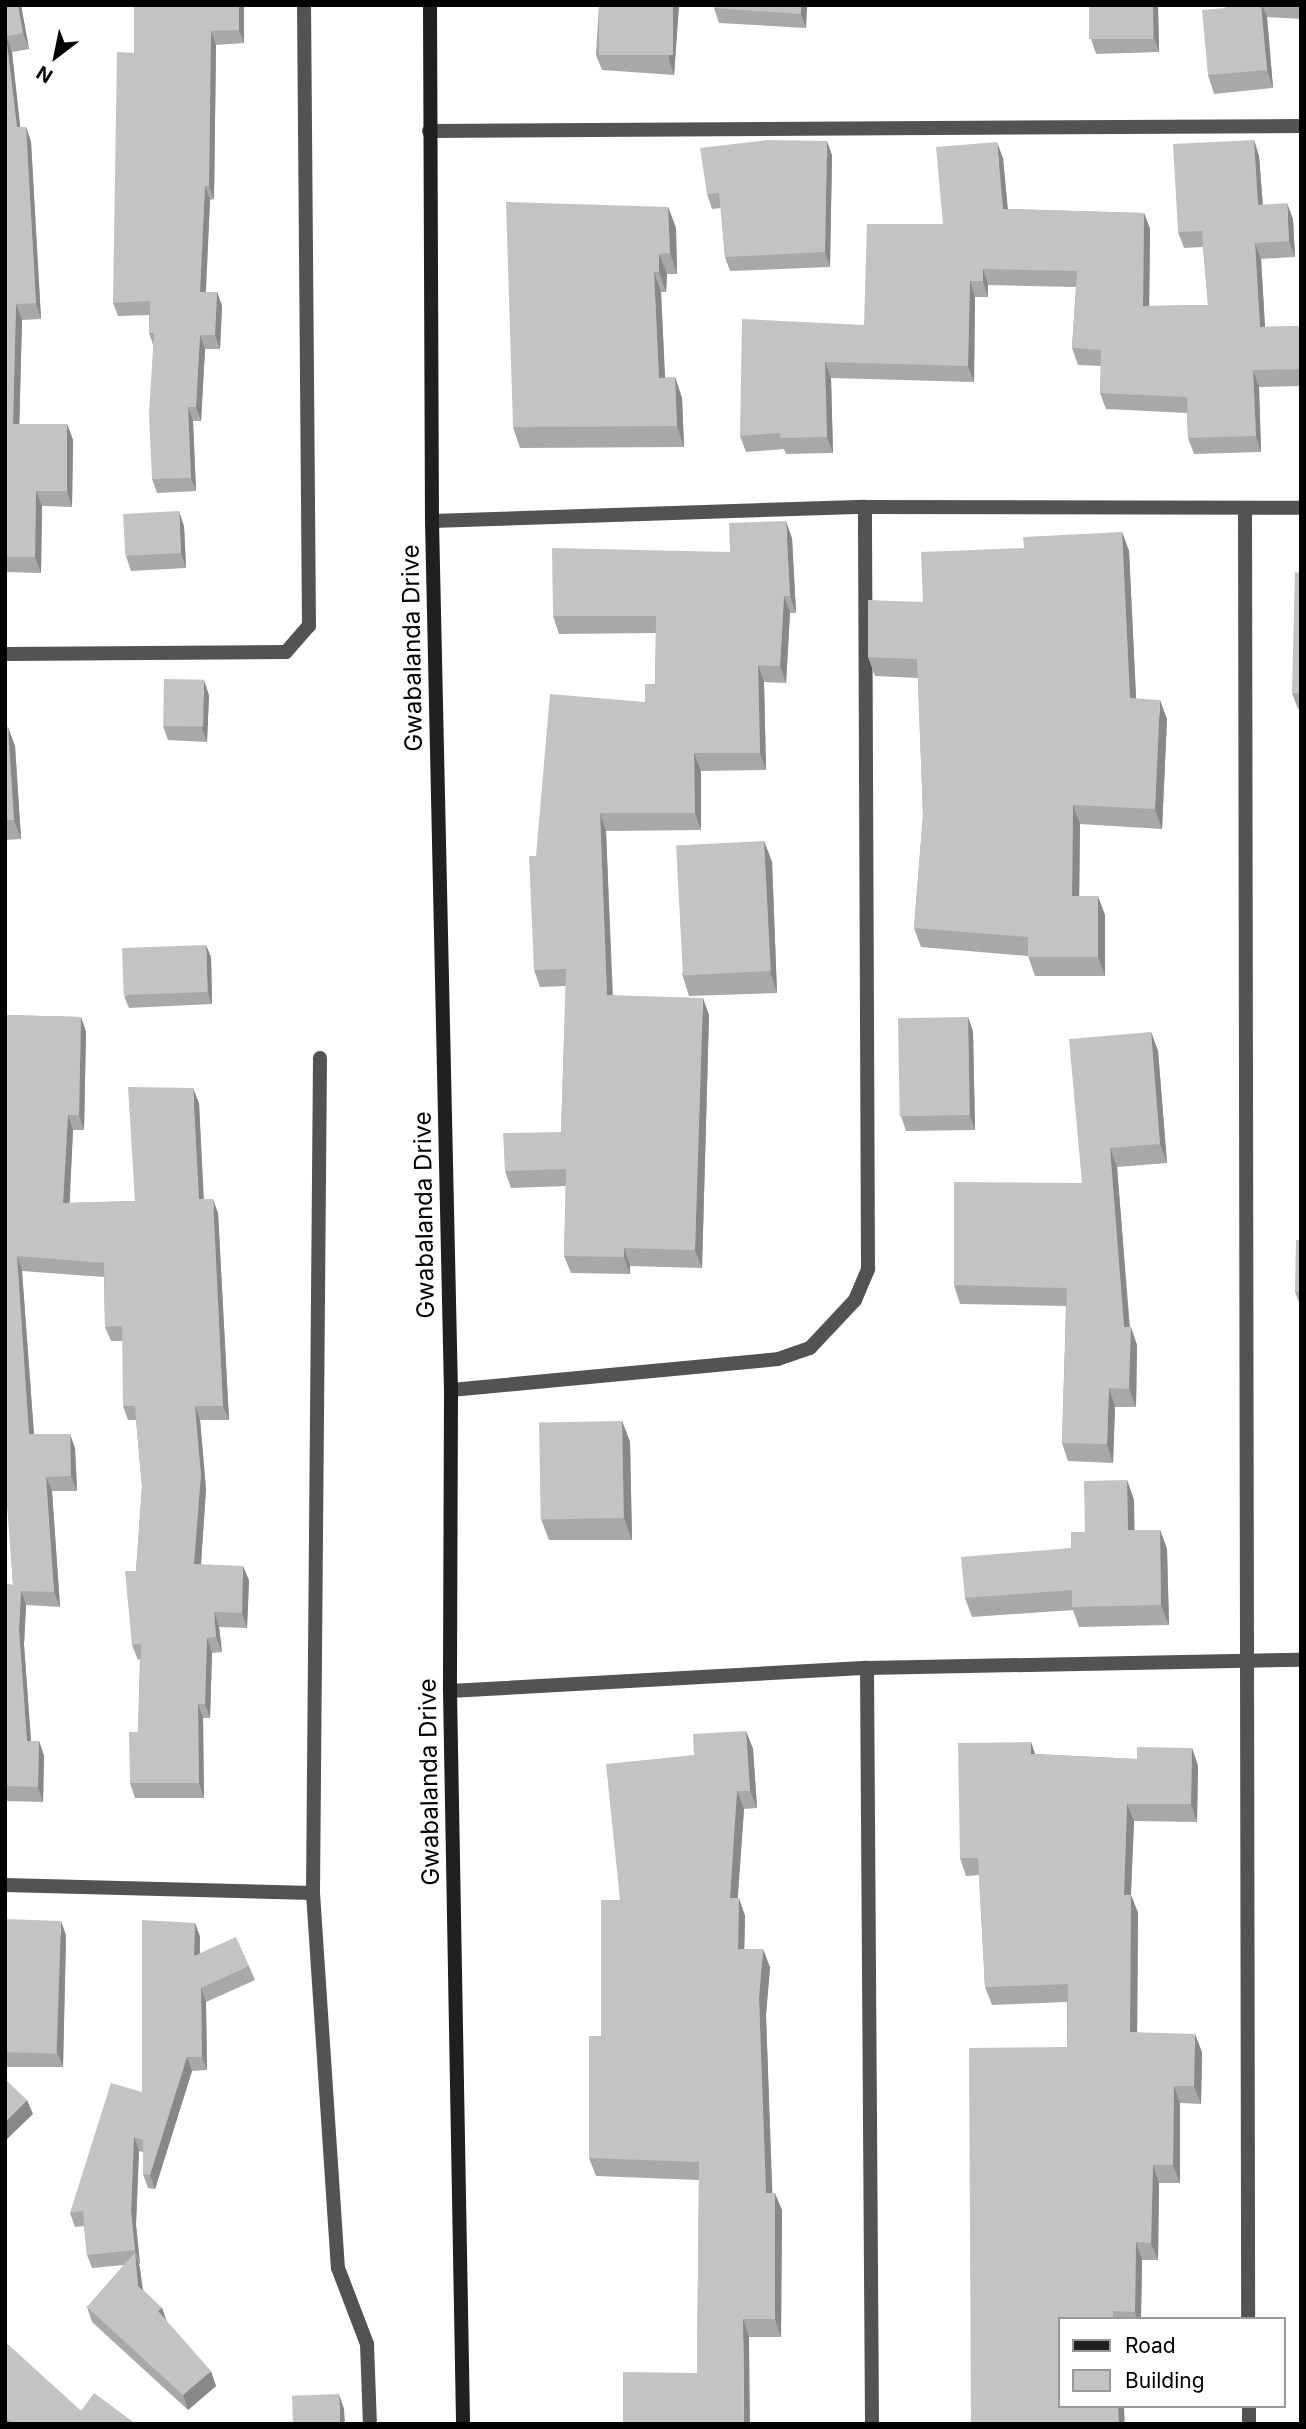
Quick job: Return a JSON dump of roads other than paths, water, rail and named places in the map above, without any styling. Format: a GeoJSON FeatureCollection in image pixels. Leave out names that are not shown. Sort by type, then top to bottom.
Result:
{"type":"FeatureCollection","features":[{"type":"Feature","properties":{"kind":"street"},"geometry":{"type":"LineString","coordinates":[[5,654],[285,652],[309,626],[304,5]]}},
{"type":"Feature","properties":{"kind":"street","name":"Gwabalanda Drive"},"geometry":{"type":"LineString","coordinates":[[430,5],[432,521],[451,1390],[450,1691],[463,2424]]}},
{"type":"Feature","properties":{"kind":"street"},"geometry":{"type":"LineString","coordinates":[[429,131],[1301,126]]}},
{"type":"Feature","properties":{"kind":"street"},"geometry":{"type":"LineString","coordinates":[[432,521],[865,507],[1245,510],[1301,508]]}},
{"type":"Feature","properties":{"kind":"street"},"geometry":{"type":"LineString","coordinates":[[451,1390],[778,1359],[810,1348],[855,1300],[868,1269],[865,507]]}},
{"type":"Feature","properties":{"kind":"street"},"geometry":{"type":"LineString","coordinates":[[1245,510],[1244,1659],[1248,2317]]}},
{"type":"Feature","properties":{"kind":"street"},"geometry":{"type":"LineString","coordinates":[[320,1058],[313,1893],[338,2268],[367,2344],[370,2424]]}},
{"type":"Feature","properties":{"kind":"street"},"geometry":{"type":"LineString","coordinates":[[450,1691],[867,1668],[1301,1660]]}},
{"type":"Feature","properties":{"kind":"street"},"geometry":{"type":"LineString","coordinates":[[867,1668],[872,2424]]}},
{"type":"Feature","properties":{"kind":"street"},"geometry":{"type":"LineString","coordinates":[[5,1885],[313,1893]]}}]}
